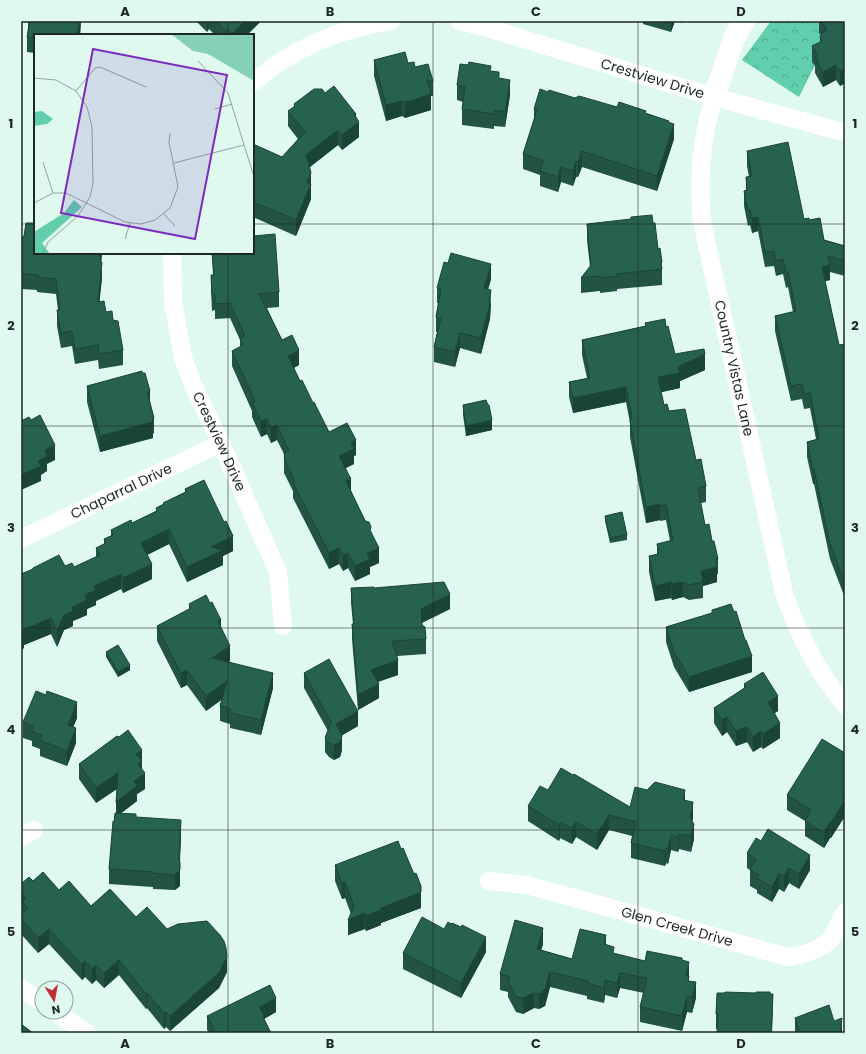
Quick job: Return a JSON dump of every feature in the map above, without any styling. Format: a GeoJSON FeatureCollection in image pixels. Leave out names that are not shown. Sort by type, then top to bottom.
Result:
{"type":"FeatureCollection","features":[{"type":"Feature","properties":{"kind":"street"},"geometry":{"type":"LineString","coordinates":[[254,82],[279,63],[313,44],[334,35],[357,28],[391,21]]}},
{"type":"Feature","properties":{"kind":"street","name":"Crestview Drive"},"geometry":{"type":"LineString","coordinates":[[460,21],[714,97],[839,131],[845,131]]}},
{"type":"Feature","properties":{"kind":"street","name":"Country Vistas Lane"},"geometry":{"type":"LineString","coordinates":[[744,21],[734,38],[714,97],[704,133],[700,175],[702,222],[784,593],[801,637],[815,664],[845,705]]}},
{"type":"Feature","properties":{"kind":"street","name":"Crestview Drive"},"geometry":{"type":"LineString","coordinates":[[172,254],[172,302],[183,358],[193,385],[278,572],[283,626]]}},
{"type":"Feature","properties":{"kind":"street","name":"Chaparral Drive"},"geometry":{"type":"LineString","coordinates":[[21,539],[221,444]]}},
{"type":"Feature","properties":{"kind":"street","name":"Glen Creek Drive"},"geometry":{"type":"LineString","coordinates":[[489,881],[527,885],[788,957],[810,952],[830,939],[845,912]]}},
{"type":"Feature","properties":{"kind":"street"},"geometry":{"type":"LineString","coordinates":[[21,988],[34,997]]}},
{"type":"Feature","properties":{"kind":"street"},"geometry":{"type":"LineString","coordinates":[[68,1020],[87,1033]]}},
{"type":"Feature","properties":{"kind":"green space"},"geometry":{"type":"Polygon","coordinates":[[[771,21],[837,21],[799,97],[742,60],[771,21]]]}},
{"type":"Feature","properties":{"kind":"building"},"geometry":{"type":"Polygon","coordinates":[[[30,21],[80,21],[77,34],[34,34],[34,38],[27,37],[30,21]]]}},
{"type":"Feature","properties":{"kind":"building"},"geometry":{"type":"Polygon","coordinates":[[[216,21],[245,21],[232,34],[228,31],[227,32],[216,21]]]}},
{"type":"Feature","properties":{"kind":"building"},"geometry":{"type":"Polygon","coordinates":[[[821,21],[845,21],[845,68],[840,71],[836,65],[823,72],[815,57],[818,56],[812,46],[822,41],[820,36],[827,30],[821,21]]]}},
{"type":"Feature","properties":{"kind":"building"},"geometry":{"type":"Polygon","coordinates":[[[405,52],[408,63],[414,62],[415,67],[428,64],[433,81],[427,80],[431,94],[411,101],[402,101],[386,105],[374,60],[405,52]]]}},
{"type":"Feature","properties":{"kind":"building"},"geometry":{"type":"Polygon","coordinates":[[[469,62],[491,66],[490,71],[499,72],[499,78],[510,80],[505,112],[494,110],[494,114],[462,109],[465,87],[457,85],[460,64],[468,65],[469,62]]]}},
{"type":"Feature","properties":{"kind":"building"},"geometry":{"type":"Polygon","coordinates":[[[334,86],[356,114],[354,114],[359,122],[342,135],[338,130],[306,155],[311,173],[307,182],[311,184],[296,220],[254,202],[254,144],[282,157],[305,132],[288,111],[295,106],[294,104],[314,89],[322,89],[325,93],[334,86]]]}},
{"type":"Feature","properties":{"kind":"building"},"geometry":{"type":"Polygon","coordinates":[[[540,89],[548,92],[549,90],[575,98],[579,96],[617,107],[619,102],[646,111],[645,113],[674,124],[657,176],[582,151],[578,162],[576,161],[573,171],[561,167],[558,177],[540,171],[543,160],[523,154],[537,110],[534,109],[540,89]]]}},
{"type":"Feature","properties":{"kind":"building"},"geometry":{"type":"Polygon","coordinates":[[[788,142],[804,219],[809,218],[809,220],[820,218],[824,240],[845,246],[845,261],[828,256],[830,265],[822,267],[839,345],[845,344],[845,583],[830,544],[807,442],[819,439],[810,393],[804,394],[802,384],[791,386],[775,316],[796,311],[788,272],[786,273],[783,259],[776,261],[774,251],[765,252],[758,217],[752,218],[750,210],[748,211],[744,191],[747,190],[746,177],[752,176],[747,151],[788,142]]]}},
{"type":"Feature","properties":{"kind":"building"},"geometry":{"type":"Polygon","coordinates":[[[652,215],[653,223],[655,223],[658,249],[660,248],[662,269],[617,274],[617,276],[600,278],[600,276],[581,278],[591,265],[587,224],[652,215]]]}},
{"type":"Feature","properties":{"kind":"building"},"geometry":{"type":"Polygon","coordinates":[[[26,223],[34,223],[34,254],[100,254],[100,262],[102,262],[98,302],[104,301],[106,312],[112,311],[113,320],[118,321],[123,350],[99,354],[98,345],[75,349],[72,331],[61,333],[57,310],[60,310],[56,279],[37,277],[38,275],[22,274],[21,239],[24,236],[26,223]]]}},
{"type":"Feature","properties":{"kind":"building"},"geometry":{"type":"Polygon","coordinates":[[[275,234],[279,292],[259,294],[282,340],[292,335],[299,350],[288,356],[300,381],[302,380],[329,432],[347,423],[356,440],[351,442],[354,449],[339,456],[351,479],[346,481],[365,521],[369,522],[371,527],[370,530],[379,548],[367,553],[370,559],[355,566],[348,553],[343,555],[339,548],[329,553],[293,483],[295,482],[284,458],[284,453],[289,451],[277,425],[271,428],[267,419],[261,421],[252,402],[255,401],[232,351],[243,345],[240,338],[245,336],[230,303],[215,304],[215,295],[212,295],[211,275],[214,275],[212,254],[254,254],[254,236],[275,234]]]}},
{"type":"Feature","properties":{"kind":"building"},"geometry":{"type":"Polygon","coordinates":[[[451,253],[491,264],[484,288],[491,290],[490,304],[481,338],[460,333],[455,352],[434,347],[441,318],[436,317],[441,289],[437,288],[444,262],[448,263],[451,253]]]}},
{"type":"Feature","properties":{"kind":"building"},"geometry":{"type":"Polygon","coordinates":[[[665,319],[666,327],[668,326],[675,354],[704,349],[705,354],[678,367],[680,373],[658,377],[664,405],[667,404],[669,411],[685,409],[696,460],[701,459],[706,486],[698,488],[705,525],[709,524],[712,541],[714,541],[718,559],[716,559],[717,567],[701,571],[703,582],[689,585],[683,582],[672,584],[671,582],[655,586],[649,556],[659,554],[657,544],[673,540],[666,505],[660,506],[660,504],[646,507],[630,421],[632,417],[626,387],[573,398],[569,382],[590,378],[582,340],[646,326],[645,323],[665,319]]]}},
{"type":"Feature","properties":{"kind":"building"},"geometry":{"type":"Polygon","coordinates":[[[142,371],[142,373],[145,373],[150,391],[147,392],[154,418],[152,418],[153,422],[100,436],[87,386],[142,371]]]}},
{"type":"Feature","properties":{"kind":"building"},"geometry":{"type":"Polygon","coordinates":[[[486,400],[489,405],[492,420],[466,426],[463,405],[486,400]]]}},
{"type":"Feature","properties":{"kind":"building"},"geometry":{"type":"Polygon","coordinates":[[[40,415],[55,445],[45,450],[47,456],[38,461],[41,466],[21,475],[21,421],[29,417],[31,420],[40,415]]]}},
{"type":"Feature","properties":{"kind":"building"},"geometry":{"type":"Polygon","coordinates":[[[204,480],[224,522],[226,521],[233,536],[211,547],[223,550],[187,567],[169,529],[141,543],[152,564],[123,578],[121,574],[94,586],[96,590],[85,595],[87,600],[72,607],[73,611],[64,615],[57,631],[51,618],[23,630],[24,633],[21,634],[21,574],[59,555],[65,566],[72,563],[74,567],[100,555],[96,548],[106,543],[104,539],[113,535],[111,530],[131,520],[132,523],[157,511],[156,508],[164,504],[163,503],[186,492],[185,489],[204,480]]]}},
{"type":"Feature","properties":{"kind":"building"},"geometry":{"type":"Polygon","coordinates":[[[622,512],[627,535],[610,538],[605,516],[622,512]]]}},
{"type":"Feature","properties":{"kind":"building"},"geometry":{"type":"Polygon","coordinates":[[[444,582],[450,594],[421,609],[422,625],[425,627],[426,639],[392,641],[398,660],[371,670],[379,684],[358,695],[352,624],[354,624],[351,588],[374,588],[444,582]]]}},
{"type":"Feature","properties":{"kind":"building"},"geometry":{"type":"Polygon","coordinates":[[[206,595],[210,603],[212,602],[221,620],[218,621],[230,646],[212,658],[273,673],[261,720],[230,713],[231,709],[220,706],[227,681],[206,696],[187,670],[181,673],[157,626],[191,608],[189,604],[206,595]]]}},
{"type":"Feature","properties":{"kind":"building"},"geometry":{"type":"Polygon","coordinates":[[[731,604],[734,612],[736,611],[745,640],[752,656],[689,677],[674,652],[666,627],[712,613],[712,610],[731,604]]]}},
{"type":"Feature","properties":{"kind":"building"},"geometry":{"type":"Polygon","coordinates":[[[118,645],[130,665],[118,672],[106,652],[118,645]]]}},
{"type":"Feature","properties":{"kind":"building"},"geometry":{"type":"Polygon","coordinates":[[[329,659],[358,711],[336,724],[342,736],[340,742],[334,745],[329,743],[325,738],[331,722],[304,673],[329,659]]]}},
{"type":"Feature","properties":{"kind":"building"},"geometry":{"type":"Polygon","coordinates":[[[763,672],[778,696],[768,702],[780,723],[763,734],[761,731],[753,737],[747,727],[736,731],[727,717],[722,720],[714,708],[746,687],[744,684],[763,672]]]}},
{"type":"Feature","properties":{"kind":"building"},"geometry":{"type":"Polygon","coordinates":[[[36,691],[46,695],[47,691],[77,702],[68,725],[76,728],[67,751],[40,740],[42,735],[32,731],[33,726],[23,722],[36,691]]]}},
{"type":"Feature","properties":{"kind":"building"},"geometry":{"type":"Polygon","coordinates":[[[128,730],[142,750],[136,754],[142,761],[138,764],[145,773],[134,781],[137,786],[116,802],[118,773],[96,788],[79,764],[117,736],[119,737],[128,730]]]}},
{"type":"Feature","properties":{"kind":"building"},"geometry":{"type":"Polygon","coordinates":[[[822,739],[845,753],[845,793],[843,797],[845,800],[824,833],[805,821],[811,810],[787,795],[822,739]]]}},
{"type":"Feature","properties":{"kind":"building"},"geometry":{"type":"Polygon","coordinates":[[[561,768],[630,807],[635,787],[647,790],[655,782],[685,790],[683,800],[693,802],[690,818],[694,824],[691,836],[679,834],[678,837],[671,835],[668,848],[666,848],[665,851],[631,843],[636,822],[609,815],[597,834],[576,822],[572,828],[560,823],[559,825],[528,806],[540,786],[548,790],[561,768]]]}},
{"type":"Feature","properties":{"kind":"building"},"geometry":{"type":"Polygon","coordinates":[[[115,813],[136,814],[136,817],[181,820],[180,870],[175,875],[109,869],[115,813]]]}},
{"type":"Feature","properties":{"kind":"building"},"geometry":{"type":"Polygon","coordinates":[[[768,829],[810,855],[799,874],[789,868],[784,876],[779,874],[772,887],[757,878],[759,875],[750,870],[756,860],[747,853],[756,838],[761,841],[768,829]]]}},
{"type":"Feature","properties":{"kind":"building"},"geometry":{"type":"Polygon","coordinates":[[[398,841],[401,849],[403,848],[414,874],[416,873],[421,886],[421,892],[381,908],[381,910],[366,916],[365,913],[348,920],[354,906],[345,882],[342,883],[335,865],[398,841]]]}},
{"type":"Feature","properties":{"kind":"building"},"geometry":{"type":"Polygon","coordinates":[[[43,872],[59,890],[69,881],[91,906],[110,889],[136,917],[147,907],[167,929],[178,924],[207,921],[220,935],[226,948],[227,957],[219,973],[170,1016],[166,1012],[164,1013],[147,993],[146,994],[119,960],[104,973],[96,965],[92,969],[85,961],[82,965],[49,929],[38,938],[21,919],[21,914],[28,908],[22,901],[26,898],[21,892],[21,884],[29,877],[33,881],[43,872]]]}},
{"type":"Feature","properties":{"kind":"building"},"geometry":{"type":"Polygon","coordinates":[[[422,917],[444,929],[448,922],[461,927],[462,925],[486,937],[461,983],[403,953],[422,917]]]}},
{"type":"Feature","properties":{"kind":"building"},"geometry":{"type":"Polygon","coordinates":[[[515,920],[543,928],[537,949],[572,959],[580,929],[606,935],[604,944],[614,947],[613,953],[645,961],[647,951],[682,958],[682,960],[689,962],[686,976],[689,976],[688,981],[696,982],[692,997],[687,996],[682,1016],[640,1007],[647,978],[620,973],[617,983],[605,980],[604,988],[587,983],[588,981],[550,972],[545,990],[539,994],[534,993],[523,998],[516,997],[508,981],[510,977],[500,974],[515,920]]]}},
{"type":"Feature","properties":{"kind":"building"},"geometry":{"type":"Polygon","coordinates":[[[270,985],[276,998],[259,1007],[271,1033],[216,1033],[207,1016],[270,985]]]}},
{"type":"Feature","properties":{"kind":"building"},"geometry":{"type":"Polygon","coordinates":[[[770,992],[770,994],[773,994],[771,1033],[717,1033],[717,993],[770,992]]]}},
{"type":"Feature","properties":{"kind":"building"},"geometry":{"type":"Polygon","coordinates":[[[829,1005],[834,1021],[842,1018],[840,1033],[800,1033],[795,1018],[829,1005]]]}},
{"type":"Feature","properties":{"kind":"building"},"geometry":{"type":"Polygon","coordinates":[[[21,1024],[33,1033],[21,1033],[21,1024]]]}}]}
